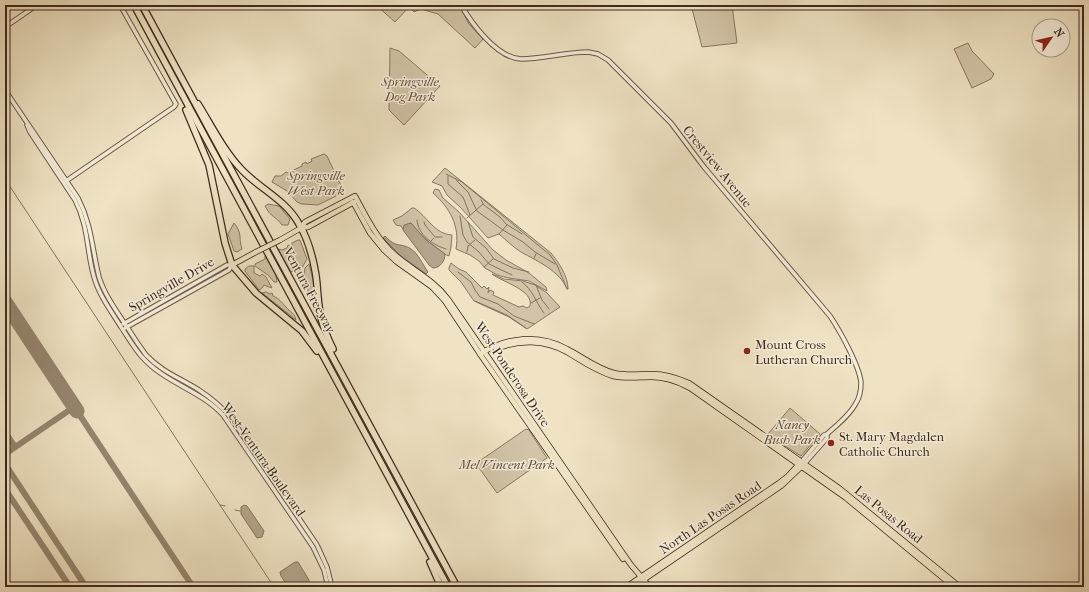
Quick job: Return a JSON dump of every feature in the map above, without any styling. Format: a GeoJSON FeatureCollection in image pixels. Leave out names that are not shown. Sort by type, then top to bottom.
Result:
{"type":"FeatureCollection","features":[{"type":"Feature","properties":{"kind":"highway","name":"Ventura Freeway"},"geometry":{"type":"LineString","coordinates":[[134,5],[448,587]]}},
{"type":"Feature","properties":{"kind":"highway","name":"Ventura Freeway"},"geometry":{"type":"LineString","coordinates":[[142,5],[166,52],[248,199],[458,587]]}},
{"type":"Feature","properties":{"kind":"highway"},"geometry":{"type":"LineString","coordinates":[[166,52],[235,162],[249,177],[284,204],[301,228],[315,270],[322,321],[341,372]]}},
{"type":"Feature","properties":{"kind":"highway"},"geometry":{"type":"LineString","coordinates":[[181,92],[182,99],[209,165],[225,243],[232,265],[256,293],[302,331],[333,374]]}},
{"type":"Feature","properties":{"kind":"highway"},"geometry":{"type":"LineString","coordinates":[[423,541],[426,553],[441,587]]}},
{"type":"Feature","properties":{"kind":"main road","name":"Springville Drive"},"geometry":{"type":"LineString","coordinates":[[232,265],[301,228],[308,227],[355,200]]}},
{"type":"Feature","properties":{"kind":"main road","name":"West Ponderosa Drive"},"geometry":{"type":"LineString","coordinates":[[355,200],[370,233],[397,262],[432,284],[448,298],[483,354],[614,544],[641,580]]}},
{"type":"Feature","properties":{"kind":"main road"},"geometry":{"type":"LineString","coordinates":[[483,354],[513,344],[538,343],[561,350],[617,377],[657,377],[678,380],[698,392],[802,464]]}},
{"type":"Feature","properties":{"kind":"main road","name":"North Las Posas Road"},"geometry":{"type":"LineString","coordinates":[[633,587],[659,567],[729,520],[802,464]]}},
{"type":"Feature","properties":{"kind":"main road","name":"Las Posas Road"},"geometry":{"type":"LineString","coordinates":[[802,464],[852,502],[954,587]]}},
{"type":"Feature","properties":{"kind":"main road","name":"Las Posas Road"},"geometry":{"type":"LineString","coordinates":[[802,464],[854,499],[960,587]]}},
{"type":"Feature","properties":{"kind":"main road"},"geometry":{"type":"LineString","coordinates":[[641,580],[646,587]]}},
{"type":"Feature","properties":{"kind":"main road"},"geometry":{"type":"LineString","coordinates":[[641,580],[650,587]]}},
{"type":"Feature","properties":{"kind":"main road","name":"North Las Posas Road"},"geometry":{"type":"LineString","coordinates":[[626,587],[641,580]]}},
{"type":"Feature","properties":{"kind":"street"},"geometry":{"type":"LineString","coordinates":[[5,27],[37,5]]}},
{"type":"Feature","properties":{"kind":"street"},"geometry":{"type":"LineString","coordinates":[[5,90],[26,122],[30,132],[65,182],[174,108],[176,104],[120,5]]}},
{"type":"Feature","properties":{"kind":"street","name":"Crestview Avenue"},"geometry":{"type":"LineString","coordinates":[[462,5],[472,24],[479,32],[503,54],[512,58],[525,59],[585,52],[604,56],[671,123],[704,167],[827,312],[844,338],[860,377],[860,394],[854,407],[827,434],[824,435],[802,464]]}},
{"type":"Feature","properties":{"kind":"street","name":"West Ventura Boulevard"},"geometry":{"type":"LineString","coordinates":[[65,182],[78,198],[87,219],[100,278],[108,297],[143,351],[167,373],[208,396],[231,418],[316,545],[327,566],[332,587]]}},
{"type":"Feature","properties":{"kind":"street","name":"West Ventura Boulevard"},"geometry":{"type":"LineString","coordinates":[[65,182],[84,220],[97,288],[121,328],[136,350],[150,366],[170,380],[206,399],[228,421],[313,547],[324,570],[328,587]]}},
{"type":"Feature","properties":{"kind":"street","name":"Springville Drive"},"geometry":{"type":"LineString","coordinates":[[121,328],[227,265],[232,265]]}},
{"type":"Feature","properties":{"kind":"green space"},"geometry":{"type":"Polygon","coordinates":[[[376,5],[459,5],[469,24],[483,39],[475,48],[438,14],[421,9],[414,12],[409,7],[395,22],[376,5]]]}},
{"type":"Feature","properties":{"kind":"green space"},"geometry":{"type":"Polygon","coordinates":[[[691,5],[732,5],[737,43],[702,47],[691,5]]]}},
{"type":"Feature","properties":{"kind":"green space"},"geometry":{"type":"Polygon","coordinates":[[[968,43],[972,51],[994,74],[991,79],[972,88],[954,49],[968,43]]]}},
{"type":"Feature","properties":{"kind":"green space","name":"Springville Dog Park"},"geometry":{"type":"Polygon","coordinates":[[[390,48],[399,51],[440,86],[404,125],[389,110],[390,48]]]}},
{"type":"Feature","properties":{"kind":"green space","name":"Springville West Park"},"geometry":{"type":"Polygon","coordinates":[[[324,154],[327,156],[344,192],[318,205],[302,204],[297,202],[287,191],[272,182],[275,176],[281,176],[286,172],[288,173],[302,166],[302,164],[306,162],[307,164],[312,161],[311,159],[324,154]]]}},
{"type":"Feature","properties":{"kind":"green space"},"geometry":{"type":"Polygon","coordinates":[[[445,168],[551,253],[565,275],[568,289],[554,272],[512,246],[499,234],[488,238],[447,195],[442,186],[432,182],[445,168]]]}},
{"type":"Feature","properties":{"kind":"green space"},"geometry":{"type":"Polygon","coordinates":[[[435,189],[439,190],[443,198],[459,212],[493,250],[506,260],[529,273],[546,287],[547,291],[529,281],[497,275],[485,268],[479,261],[470,255],[456,249],[457,241],[455,225],[449,211],[433,193],[435,189]]]}},
{"type":"Feature","properties":{"kind":"green space"},"geometry":{"type":"Polygon","coordinates":[[[268,204],[279,206],[290,219],[288,225],[282,225],[269,213],[265,206],[268,204]]]}},
{"type":"Feature","properties":{"kind":"green space"},"geometry":{"type":"Polygon","coordinates":[[[412,208],[419,211],[435,228],[446,234],[452,235],[449,256],[421,235],[411,223],[405,225],[403,229],[401,226],[396,225],[393,220],[402,216],[412,208]]]}},
{"type":"Feature","properties":{"kind":"green space"},"geometry":{"type":"Polygon","coordinates":[[[234,223],[239,233],[242,249],[237,252],[234,251],[228,234],[234,223]]]}},
{"type":"Feature","properties":{"kind":"green space"},"geometry":{"type":"Polygon","coordinates":[[[300,240],[307,259],[299,273],[292,261],[295,250],[292,247],[292,243],[300,240]]]}},
{"type":"Feature","properties":{"kind":"green space"},"geometry":{"type":"Polygon","coordinates":[[[288,245],[291,246],[289,262],[292,265],[293,271],[291,272],[278,249],[282,250],[287,248],[288,245]]]}},
{"type":"Feature","properties":{"kind":"green space"},"geometry":{"type":"Polygon","coordinates":[[[265,256],[276,275],[277,282],[274,282],[268,275],[255,266],[255,264],[265,259],[265,256]]]}},
{"type":"Feature","properties":{"kind":"green space"},"geometry":{"type":"Polygon","coordinates":[[[451,263],[466,272],[482,288],[484,286],[487,289],[489,287],[488,293],[490,290],[494,292],[493,295],[519,307],[523,306],[527,308],[530,306],[530,300],[527,295],[516,287],[492,274],[504,279],[523,281],[535,285],[547,293],[560,307],[527,329],[509,317],[474,301],[461,282],[449,270],[451,263]]]}},
{"type":"Feature","properties":{"kind":"green space"},"geometry":{"type":"Polygon","coordinates":[[[309,264],[313,280],[317,314],[304,279],[305,268],[309,264]]]}},
{"type":"Feature","properties":{"kind":"green space"},"geometry":{"type":"Polygon","coordinates":[[[249,266],[254,266],[254,273],[260,276],[262,274],[266,277],[272,288],[264,285],[259,290],[245,271],[245,269],[249,266]]]}},
{"type":"Feature","properties":{"kind":"green space"},"geometry":{"type":"Polygon","coordinates":[[[266,292],[270,294],[272,293],[273,296],[279,299],[293,314],[296,320],[262,293],[266,292]]]}},
{"type":"Feature","properties":{"kind":"green space","name":"Nancy Bush Park"},"geometry":{"type":"Polygon","coordinates":[[[790,408],[820,434],[801,456],[768,434],[790,408]]]}},
{"type":"Feature","properties":{"kind":"green space","name":"Mel Vincent Park"},"geometry":{"type":"Polygon","coordinates":[[[526,429],[529,430],[547,458],[497,493],[477,465],[478,462],[526,429]]]}},
{"type":"Feature","properties":{"kind":"shaded area"},"geometry":{"type":"Polygon","coordinates":[[[411,223],[426,240],[445,254],[443,262],[438,267],[433,268],[429,265],[403,230],[404,225],[411,223]]]}},
{"type":"Feature","properties":{"kind":"shaded area"},"geometry":{"type":"Polygon","coordinates":[[[385,236],[393,243],[407,247],[414,251],[428,272],[426,274],[401,256],[383,238],[385,236]]]}},
{"type":"Feature","properties":{"kind":"shaded area"},"geometry":{"type":"Polygon","coordinates":[[[244,505],[247,506],[264,531],[262,537],[257,538],[241,514],[241,507],[244,505]]]}},
{"type":"Feature","properties":{"kind":"shaded area"},"geometry":{"type":"Polygon","coordinates":[[[295,562],[298,562],[309,580],[309,583],[305,587],[288,587],[281,576],[280,572],[295,562]]]}},
{"type":"Feature","properties":{"kind":"waterway"},"geometry":{"type":"LineString","coordinates":[[446,174],[462,182],[550,255],[557,265],[567,289]]}},
{"type":"Feature","properties":{"kind":"waterway"},"geometry":{"type":"LineString","coordinates":[[448,176],[448,184],[463,197],[470,215]]}},
{"type":"Feature","properties":{"kind":"waterway"},"geometry":{"type":"LineString","coordinates":[[5,179],[274,587]]}},
{"type":"Feature","properties":{"kind":"waterway"},"geometry":{"type":"LineString","coordinates":[[456,180],[468,192],[477,211],[503,230],[523,242],[535,252],[555,264]]}},
{"type":"Feature","properties":{"kind":"waterway"},"geometry":{"type":"LineString","coordinates":[[481,200],[484,205],[500,217],[506,224],[522,234]]}},
{"type":"Feature","properties":{"kind":"waterway"},"geometry":{"type":"LineString","coordinates":[[467,218],[483,204]]}},
{"type":"Feature","properties":{"kind":"waterway"},"geometry":{"type":"LineString","coordinates":[[460,216],[463,235],[467,242],[479,252],[489,264],[512,275]]}},
{"type":"Feature","properties":{"kind":"waterway"},"geometry":{"type":"LineString","coordinates":[[417,220],[423,235],[431,242],[446,249]]}},
{"type":"Feature","properties":{"kind":"waterway"},"geometry":{"type":"LineString","coordinates":[[424,222],[435,237],[442,237]]}},
{"type":"Feature","properties":{"kind":"waterway"},"geometry":{"type":"LineString","coordinates":[[468,222],[473,237],[486,248],[494,259],[513,268],[529,272]]}},
{"type":"Feature","properties":{"kind":"waterway"},"geometry":{"type":"LineString","coordinates":[[499,234],[507,225]]}},
{"type":"Feature","properties":{"kind":"waterway"},"geometry":{"type":"LineString","coordinates":[[429,243],[434,238]]}},
{"type":"Feature","properties":{"kind":"waterway"},"geometry":{"type":"LineString","coordinates":[[467,252],[468,246],[475,240]]}},
{"type":"Feature","properties":{"kind":"waterway"},"geometry":{"type":"LineString","coordinates":[[534,258],[536,254]]}},
{"type":"Feature","properties":{"kind":"waterway"},"geometry":{"type":"LineString","coordinates":[[484,267],[493,259]]}},
{"type":"Feature","properties":{"kind":"waterway"},"geometry":{"type":"LineString","coordinates":[[458,272],[471,282],[480,297],[498,304],[514,316],[534,324]]}},
{"type":"Feature","properties":{"kind":"waterway"},"geometry":{"type":"LineString","coordinates":[[522,282],[532,293],[544,313]]}},
{"type":"Feature","properties":{"kind":"waterway"},"geometry":{"type":"LineString","coordinates":[[536,285],[542,300],[549,309]]}},
{"type":"Feature","properties":{"kind":"waterway"},"geometry":{"type":"LineString","coordinates":[[531,303],[540,298]]}},
{"type":"Feature","properties":{"kind":"waterway"},"geometry":{"type":"LineString","coordinates":[[475,301],[507,315],[526,328]]}},
{"type":"Feature","properties":{"kind":"waterway"},"geometry":{"type":"LineString","coordinates":[[220,505],[225,506]]}},
{"type":"Feature","properties":{"kind":"waterway"},"geometry":{"type":"LineString","coordinates":[[235,510],[240,511]]}},
{"type":"Feature","properties":{"kind":"taxiway"},"geometry":{"type":"LineString","coordinates":[[5,454],[74,407]]}},
{"type":"Feature","properties":{"kind":"taxiway"},"geometry":{"type":"LineString","coordinates":[[77,411],[193,587]]}},
{"type":"Feature","properties":{"kind":"taxiway"},"geometry":{"type":"LineString","coordinates":[[5,432],[15,447]]}},
{"type":"Feature","properties":{"kind":"taxiway"},"geometry":{"type":"LineString","coordinates":[[5,464],[86,587]]}},
{"type":"Feature","properties":{"kind":"taxiway"},"geometry":{"type":"LineString","coordinates":[[5,489],[70,587]]}},
{"type":"Feature","properties":{"kind":"runway"},"geometry":{"type":"LineString","coordinates":[[5,302],[77,411]]}},
{"type":"Feature","properties":{"kind":"place","name":"Mount Cross Lutheran Church"},"geometry":{"type":"Point","coordinates":[747,351]}},
{"type":"Feature","properties":{"kind":"place","name":"St. Mary Magdalen Catholic Church"},"geometry":{"type":"Point","coordinates":[831,443]}}]}
